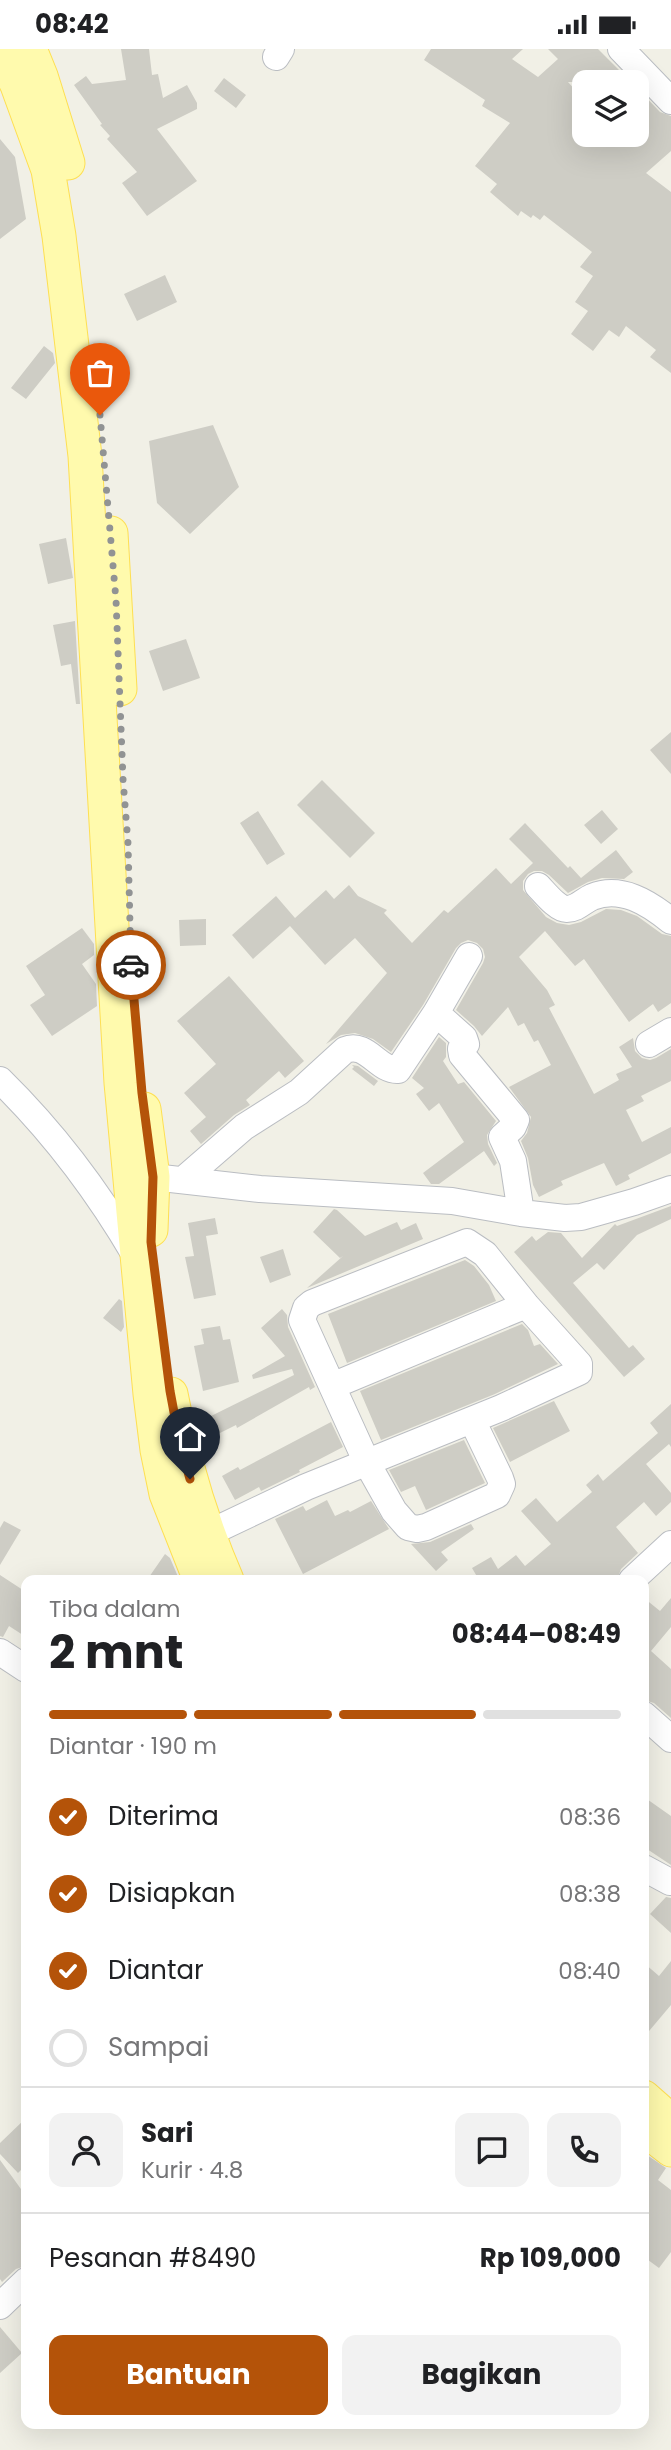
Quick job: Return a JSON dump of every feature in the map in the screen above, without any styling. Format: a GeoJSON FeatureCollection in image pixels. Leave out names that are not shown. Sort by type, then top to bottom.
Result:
{"type":"FeatureCollection","features":[{"type":"Feature","properties":{"kind":"main road"},"geometry":{"type":"LineString","coordinates":[[0,49],[17,85],[48,170],[59,236],[123,779],[128,843],[131,964],[142,1093],[168,1178],[151,1242],[170,1391],[179,1439],[207,1534],[225,1575]]}},
{"type":"Feature","properties":{"kind":"main road"},"geometry":{"type":"LineString","coordinates":[[30,49],[68,163],[106,465],[107,648],[102,727],[121,1083],[157,1450],[166,1494],[198,1575]]}},
{"type":"Feature","properties":{"kind":"main road"},"geometry":{"type":"LineString","coordinates":[[649,2101],[671,2121]]}},
{"type":"Feature","properties":{"kind":"main road"},"geometry":{"type":"LineString","coordinates":[[649,2133],[671,2150]]}},
{"type":"Feature","properties":{"kind":"street"},"geometry":{"type":"LineString","coordinates":[[621,49],[671,101]]}},
{"type":"Feature","properties":{"kind":"street"},"geometry":{"type":"LineString","coordinates":[[538,886],[562,908],[580,905],[592,897],[617,893],[634,897],[655,907],[671,921]]}},
{"type":"Feature","properties":{"kind":"street"},"geometry":{"type":"LineString","coordinates":[[168,1178],[299,1091],[345,1050],[360,1048],[391,1070],[398,1070],[436,1013],[469,956]]}},
{"type":"Feature","properties":{"kind":"street"},"geometry":{"type":"LineString","coordinates":[[436,1013],[464,1038],[466,1044],[461,1049],[462,1055],[516,1120],[513,1127],[502,1137],[513,1161],[521,1213]]}},
{"type":"Feature","properties":{"kind":"street"},"geometry":{"type":"LineString","coordinates":[[0,1080],[68,1154],[103,1201],[136,1256]]}},
{"type":"Feature","properties":{"kind":"street"},"geometry":{"type":"LineString","coordinates":[[168,1178],[272,1190],[452,1201],[565,1218],[581,1217],[671,1189]]}},
{"type":"Feature","properties":{"kind":"street"},"geometry":{"type":"LineString","coordinates":[[207,1534],[306,1487],[367,1463],[472,1420],[579,1373],[579,1364],[485,1254],[467,1242],[312,1303],[306,1308],[302,1319],[367,1463],[401,1521],[408,1527],[426,1527],[492,1499],[500,1490],[500,1478],[472,1420]]}},
{"type":"Feature","properties":{"kind":"street"},"geometry":{"type":"LineString","coordinates":[[332,1386],[526,1305]]}},
{"type":"Feature","properties":{"kind":"street"},"geometry":{"type":"LineString","coordinates":[[637,1575],[671,1544]]}},
{"type":"Feature","properties":{"kind":"street"},"geometry":{"type":"LineString","coordinates":[[0,1652],[21,1665]]}},
{"type":"Feature","properties":{"kind":"street"},"geometry":{"type":"LineString","coordinates":[[649,1719],[671,1739]]}},
{"type":"Feature","properties":{"kind":"street"},"geometry":{"type":"LineString","coordinates":[[649,1871],[670,1882]]}},
{"type":"Feature","properties":{"kind":"building"},"geometry":{"type":"Polygon","coordinates":[[[121,49],[149,49],[152,75],[158,74],[163,98],[187,85],[197,103],[197,109],[157,129],[197,181],[147,216],[122,183],[137,172],[107,139],[110,136],[74,85],[86,76],[92,84],[126,80],[121,49]]]}},
{"type":"Feature","properties":{"kind":"building"},"geometry":{"type":"Polygon","coordinates":[[[431,49],[523,49],[512,59],[538,77],[558,59],[548,49],[598,49],[619,70],[572,70],[572,82],[568,82],[572,86],[572,147],[649,147],[649,101],[660,112],[671,116],[671,151],[646,173],[671,192],[671,373],[650,357],[656,350],[626,326],[619,337],[609,330],[593,351],[571,334],[588,311],[575,302],[593,276],[580,267],[592,252],[544,215],[540,220],[521,211],[518,216],[490,192],[497,184],[475,166],[510,123],[482,106],[485,100],[424,60],[431,49]]]}},
{"type":"Feature","properties":{"kind":"building"},"geometry":{"type":"Polygon","coordinates":[[[224,78],[246,95],[236,108],[214,91],[224,78]]]}},
{"type":"Feature","properties":{"kind":"building"},"geometry":{"type":"Polygon","coordinates":[[[0,139],[15,157],[26,219],[0,239],[0,139]]]}},
{"type":"Feature","properties":{"kind":"building"},"geometry":{"type":"Polygon","coordinates":[[[165,275],[177,302],[137,321],[124,294],[165,275]]]}},
{"type":"Feature","properties":{"kind":"building"},"geometry":{"type":"Polygon","coordinates":[[[44,346],[53,353],[55,363],[26,399],[11,388],[44,346]]]}},
{"type":"Feature","properties":{"kind":"building"},"geometry":{"type":"Polygon","coordinates":[[[213,425],[239,487],[190,534],[157,503],[149,441],[213,425]]]}},
{"type":"Feature","properties":{"kind":"building"},"geometry":{"type":"Polygon","coordinates":[[[66,538],[73,578],[48,584],[39,544],[66,538]]]}},
{"type":"Feature","properties":{"kind":"building"},"geometry":{"type":"Polygon","coordinates":[[[75,621],[80,704],[76,704],[71,664],[61,666],[53,625],[75,621]]]}},
{"type":"Feature","properties":{"kind":"building"},"geometry":{"type":"Polygon","coordinates":[[[186,639],[200,678],[163,691],[149,651],[186,639]]]}},
{"type":"Feature","properties":{"kind":"building"},"geometry":{"type":"Polygon","coordinates":[[[671,732],[671,774],[650,750],[671,732]]]}},
{"type":"Feature","properties":{"kind":"building"},"geometry":{"type":"Polygon","coordinates":[[[322,780],[375,833],[350,858],[297,805],[322,780]]]}},
{"type":"Feature","properties":{"kind":"building"},"geometry":{"type":"Polygon","coordinates":[[[602,810],[618,829],[601,844],[584,825],[602,810]]]}},
{"type":"Feature","properties":{"kind":"building"},"geometry":{"type":"Polygon","coordinates":[[[258,811],[285,854],[267,865],[240,823],[258,811]]]}},
{"type":"Feature","properties":{"kind":"building"},"geometry":{"type":"Polygon","coordinates":[[[525,823],[581,878],[616,850],[633,872],[624,879],[602,878],[588,882],[568,893],[542,871],[528,874],[523,881],[523,890],[546,917],[569,925],[606,909],[621,910],[637,916],[662,934],[671,936],[671,1003],[658,1012],[653,1004],[629,1022],[584,959],[575,966],[545,931],[519,957],[547,990],[555,1005],[549,1008],[594,1094],[619,1080],[616,1074],[632,1067],[619,1047],[633,1038],[635,1051],[642,1058],[650,1060],[671,1049],[671,1081],[641,1096],[644,1101],[626,1110],[642,1142],[671,1127],[671,1153],[628,1175],[630,1179],[616,1186],[604,1163],[561,1181],[563,1185],[539,1197],[521,1141],[527,1133],[531,1117],[509,1087],[551,1065],[538,1040],[534,1042],[524,1023],[518,1026],[508,1007],[482,1036],[456,1010],[485,957],[483,949],[477,943],[468,940],[456,948],[423,1005],[391,1052],[373,1039],[355,1033],[341,1035],[326,1044],[387,973],[355,938],[325,965],[290,926],[253,959],[232,935],[276,896],[295,918],[326,890],[334,899],[349,885],[358,896],[387,910],[384,913],[412,943],[444,910],[448,913],[496,868],[511,884],[533,863],[509,839],[525,823]]]}},
{"type":"Feature","properties":{"kind":"building"},"geometry":{"type":"Polygon","coordinates":[[[206,919],[206,945],[180,946],[179,920],[206,919]]]}},
{"type":"Feature","properties":{"kind":"building"},"geometry":{"type":"Polygon","coordinates":[[[82,928],[94,944],[94,955],[82,964],[96,984],[97,1006],[52,1036],[30,1005],[45,995],[26,966],[82,928]]]}},
{"type":"Feature","properties":{"kind":"building"},"geometry":{"type":"Polygon","coordinates":[[[229,976],[304,1061],[285,1078],[279,1071],[246,1100],[250,1105],[234,1115],[201,1144],[190,1131],[206,1117],[184,1093],[216,1064],[177,1021],[229,976]]]}},
{"type":"Feature","properties":{"kind":"building"},"geometry":{"type":"Polygon","coordinates":[[[439,1037],[446,1043],[446,1057],[443,1061],[458,1084],[464,1082],[496,1121],[487,1135],[497,1163],[494,1166],[484,1151],[439,1184],[431,1184],[423,1173],[464,1142],[439,1103],[429,1111],[416,1094],[424,1088],[412,1078],[439,1037]]]}},
{"type":"Feature","properties":{"kind":"building"},"geometry":{"type":"Polygon","coordinates":[[[352,1065],[358,1066],[378,1081],[374,1086],[352,1069],[352,1065]]]}},
{"type":"Feature","properties":{"kind":"building"},"geometry":{"type":"Polygon","coordinates":[[[671,1206],[671,1219],[637,1235],[604,1270],[597,1263],[573,1283],[629,1348],[633,1345],[645,1359],[624,1377],[514,1252],[532,1236],[536,1241],[548,1232],[561,1233],[582,1258],[615,1224],[617,1226],[671,1206]]]}},
{"type":"Feature","properties":{"kind":"building"},"geometry":{"type":"Polygon","coordinates":[[[334,1209],[365,1236],[397,1222],[401,1230],[416,1223],[423,1239],[307,1288],[343,1256],[340,1258],[313,1232],[334,1209]]]}},
{"type":"Feature","properties":{"kind":"building"},"geometry":{"type":"Polygon","coordinates":[[[215,1218],[218,1234],[206,1236],[216,1295],[194,1299],[185,1257],[194,1256],[188,1223],[215,1218]]]}},
{"type":"Feature","properties":{"kind":"building"},"geometry":{"type":"Polygon","coordinates":[[[283,1249],[291,1275],[270,1283],[260,1257],[283,1249]]]}},
{"type":"Feature","properties":{"kind":"building"},"geometry":{"type":"Polygon","coordinates":[[[465,1260],[474,1266],[489,1285],[496,1301],[347,1363],[328,1314],[465,1260]]]}},
{"type":"Feature","properties":{"kind":"building"},"geometry":{"type":"Polygon","coordinates":[[[119,1299],[122,1301],[124,1327],[121,1332],[103,1318],[119,1299]]]}},
{"type":"Feature","properties":{"kind":"building"},"geometry":{"type":"Polygon","coordinates":[[[282,1309],[287,1315],[288,1327],[315,1387],[310,1390],[309,1387],[237,1428],[236,1425],[214,1436],[205,1419],[294,1375],[292,1369],[253,1379],[252,1375],[285,1356],[261,1328],[282,1309]]]}},
{"type":"Feature","properties":{"kind":"building"},"geometry":{"type":"Polygon","coordinates":[[[522,1324],[528,1330],[534,1346],[540,1344],[558,1364],[495,1394],[381,1440],[360,1391],[522,1324]]]}},
{"type":"Feature","properties":{"kind":"building"},"geometry":{"type":"Polygon","coordinates":[[[220,1326],[223,1340],[230,1339],[239,1382],[203,1391],[194,1346],[204,1344],[201,1329],[220,1326]]]}},
{"type":"Feature","properties":{"kind":"building"},"geometry":{"type":"Polygon","coordinates":[[[554,1401],[570,1431],[510,1462],[493,1428],[554,1401]]]}},
{"type":"Feature","properties":{"kind":"building"},"geometry":{"type":"Polygon","coordinates":[[[671,1404],[671,1447],[669,1444],[646,1464],[671,1493],[671,1502],[656,1516],[644,1502],[616,1527],[638,1553],[621,1569],[619,1575],[476,1575],[472,1568],[491,1557],[498,1569],[516,1555],[525,1566],[551,1544],[521,1511],[536,1498],[557,1522],[592,1492],[586,1485],[598,1474],[603,1481],[658,1433],[650,1423],[671,1404]]]}},
{"type":"Feature","properties":{"kind":"building"},"geometry":{"type":"Polygon","coordinates":[[[331,1422],[343,1447],[299,1470],[300,1472],[261,1491],[259,1487],[235,1500],[222,1476],[238,1467],[240,1470],[331,1422]]]}},
{"type":"Feature","properties":{"kind":"building"},"geometry":{"type":"Polygon","coordinates":[[[464,1440],[485,1483],[426,1510],[415,1486],[401,1492],[389,1470],[464,1440]]]}},
{"type":"Feature","properties":{"kind":"building"},"geometry":{"type":"Polygon","coordinates":[[[327,1500],[335,1516],[371,1501],[389,1529],[303,1574],[275,1519],[303,1506],[306,1511],[327,1500]]]}},
{"type":"Feature","properties":{"kind":"building"},"geometry":{"type":"Polygon","coordinates":[[[4,1521],[21,1530],[0,1565],[0,1528],[4,1521]]]}},
{"type":"Feature","properties":{"kind":"building"},"geometry":{"type":"Polygon","coordinates":[[[471,1524],[474,1529],[441,1552],[448,1560],[436,1571],[411,1544],[430,1542],[471,1524]]]}},
{"type":"Feature","properties":{"kind":"building"},"geometry":{"type":"Polygon","coordinates":[[[165,1554],[170,1558],[177,1575],[150,1575],[165,1554]]]}},
{"type":"Feature","properties":{"kind":"building"},"geometry":{"type":"Polygon","coordinates":[[[0,1575],[21,1589],[21,1634],[9,1626],[3,1637],[0,1636],[0,1575]]]}},
{"type":"Feature","properties":{"kind":"building"},"geometry":{"type":"Polygon","coordinates":[[[671,1598],[671,1627],[651,1651],[671,1669],[671,1718],[649,1702],[649,1602],[660,1611],[671,1598]]]}},
{"type":"Feature","properties":{"kind":"building"},"geometry":{"type":"Polygon","coordinates":[[[649,1801],[671,1816],[671,1865],[649,1850],[649,1801]]]}},
{"type":"Feature","properties":{"kind":"building"},"geometry":{"type":"Polygon","coordinates":[[[666,1897],[671,1898],[671,1933],[650,1914],[666,1897]]]}},
{"type":"Feature","properties":{"kind":"building"},"geometry":{"type":"Polygon","coordinates":[[[671,1961],[671,2005],[649,2031],[649,1967],[659,1976],[671,1961]]]}},
{"type":"Feature","properties":{"kind":"building"},"geometry":{"type":"Polygon","coordinates":[[[21,2123],[21,2170],[18,2173],[0,2154],[0,2143],[21,2123]]]}},
{"type":"Feature","properties":{"kind":"building"},"geometry":{"type":"Polygon","coordinates":[[[649,2156],[666,2168],[658,2180],[671,2190],[671,2252],[659,2268],[649,2261],[649,2156]]]}},
{"type":"Feature","properties":{"kind":"building"},"geometry":{"type":"Polygon","coordinates":[[[0,2160],[21,2189],[21,2268],[2,2282],[0,2160]]]}},
{"type":"Feature","properties":{"kind":"building"},"geometry":{"type":"Polygon","coordinates":[[[0,2327],[21,2354],[0,2373],[0,2327]]]}},
{"type":"Feature","properties":{"kind":"way so far"},"geometry":{"type":"LineString","coordinates":[[100,415],[116,600],[131,965]]}},
{"type":"Feature","properties":{"kind":"route"},"geometry":{"type":"LineString","coordinates":[[131,965],[142,1093],[153,1177],[151,1242],[170,1391],[190,1479]]}}]}
